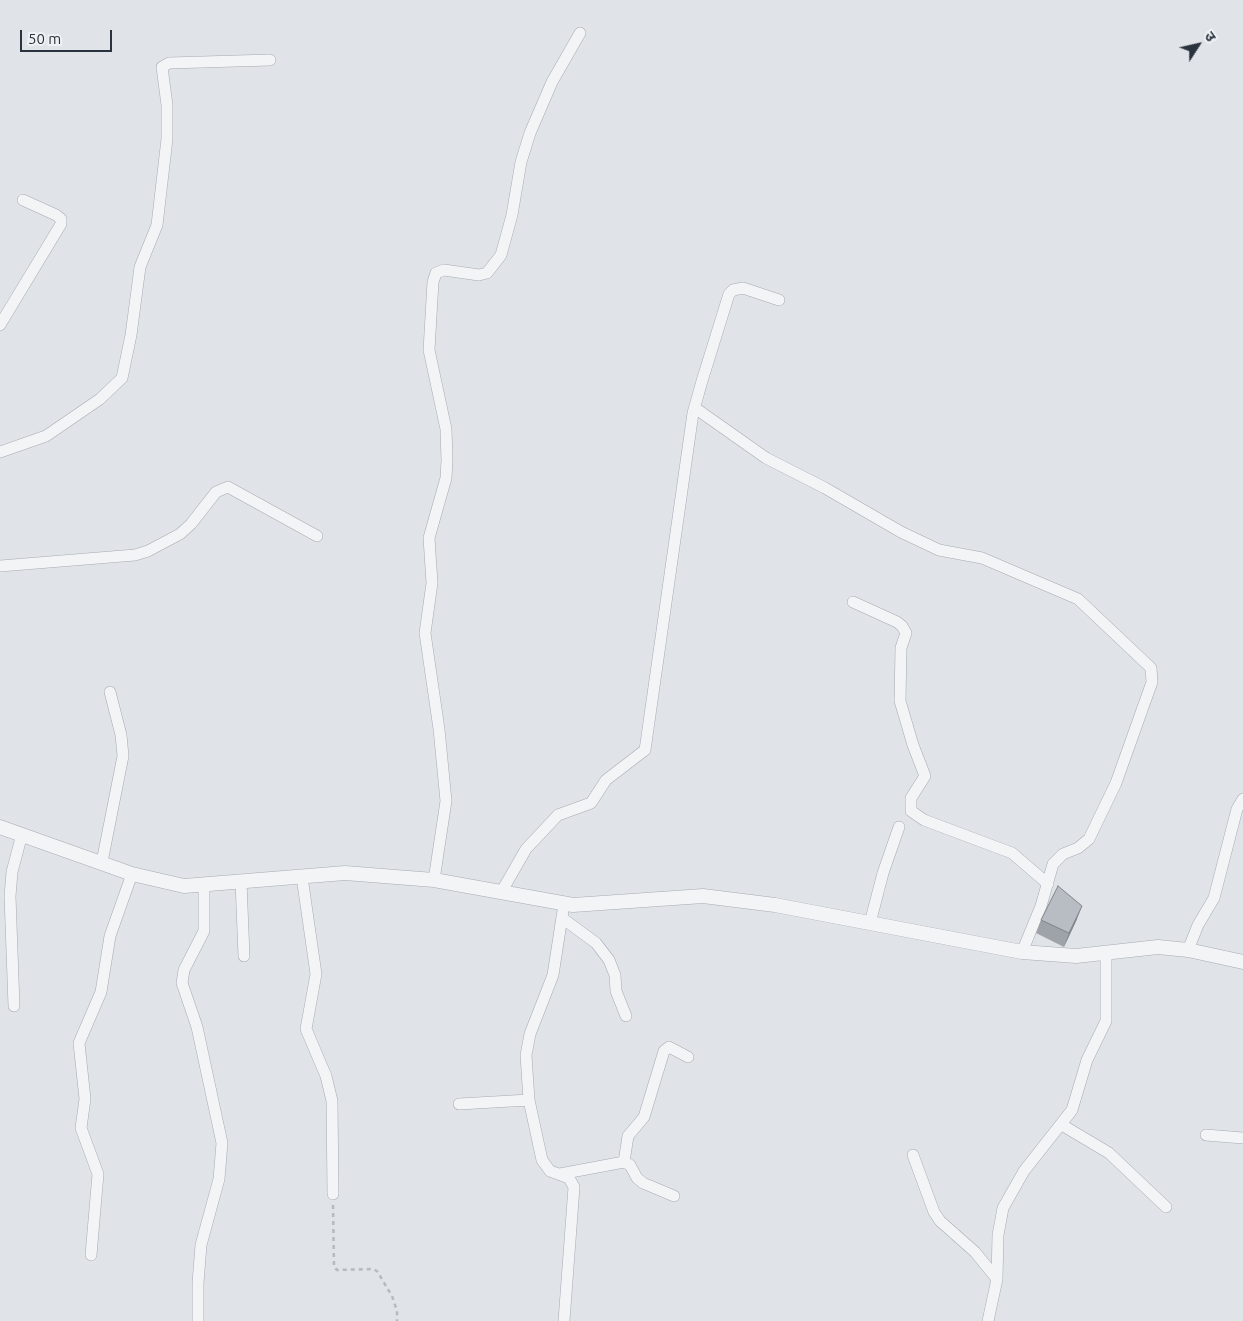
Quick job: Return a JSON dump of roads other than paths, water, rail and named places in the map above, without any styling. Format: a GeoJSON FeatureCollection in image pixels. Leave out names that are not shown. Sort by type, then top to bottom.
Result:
{"type":"FeatureCollection","features":[{"type":"Feature","properties":{"kind":"street"},"geometry":{"type":"LineString","coordinates":[[434,880],[446,801],[439,729],[425,633],[432,583],[429,538],[446,478],[447,460],[446,428],[429,350],[433,282],[436,273],[444,270],[479,275],[487,274],[501,255],[512,214],[521,162],[530,133],[552,82],[580,33]]}},
{"type":"Feature","properties":{"kind":"street"},"geometry":{"type":"LineString","coordinates":[[0,452],[46,436],[105,395],[122,378],[131,335],[140,267],[157,224],[167,139],[167,105],[162,67],[170,63],[270,60]]}},
{"type":"Feature","properties":{"kind":"street"},"geometry":{"type":"LineString","coordinates":[[0,325],[61,224],[60,219],[56,215],[23,200]]}},
{"type":"Feature","properties":{"kind":"street"},"geometry":{"type":"LineString","coordinates":[[502,891],[526,849],[558,814],[591,803],[606,780],[645,750],[695,408],[729,294],[733,290],[743,288],[779,300]]}},
{"type":"Feature","properties":{"kind":"street"},"geometry":{"type":"LineString","coordinates":[[695,408],[766,458],[825,488],[901,532],[939,550],[982,558],[1078,599],[1151,668],[1152,682],[1118,776],[1092,834],[1085,843],[1057,858],[1053,864],[1041,906],[1022,952]]}},
{"type":"Feature","properties":{"kind":"street"},"geometry":{"type":"LineString","coordinates":[[0,566],[135,555],[148,551],[180,534],[191,524],[216,492],[228,487],[317,536]]}},
{"type":"Feature","properties":{"kind":"street"},"geometry":{"type":"LineString","coordinates":[[852,602],[898,622],[906,633],[901,648],[900,701],[913,745],[925,774],[911,798],[911,810],[924,820],[1012,853],[1048,884]]}},
{"type":"Feature","properties":{"kind":"street"},"geometry":{"type":"LineString","coordinates":[[102,862],[123,756],[121,735],[110,692]]}},
{"type":"Feature","properties":{"kind":"street"},"geometry":{"type":"LineString","coordinates":[[1188,950],[1198,925],[1214,898],[1237,809],[1243,799]]}},
{"type":"Feature","properties":{"kind":"street"},"geometry":{"type":"LineString","coordinates":[[0,827],[132,874],[165,883],[192,886],[345,873],[434,880],[502,891],[564,904],[703,896],[775,905],[1022,952],[1066,956],[1106,954],[1149,947],[1188,950],[1243,962]]}},
{"type":"Feature","properties":{"kind":"street"},"geometry":{"type":"LineString","coordinates":[[870,923],[883,873],[899,827]]}},
{"type":"Feature","properties":{"kind":"street"},"geometry":{"type":"LineString","coordinates":[[14,1006],[10,896],[12,872],[22,834]]}},
{"type":"Feature","properties":{"kind":"street"},"geometry":{"type":"LineString","coordinates":[[91,1255],[98,1174],[81,1128],[85,1099],[79,1043],[101,992],[110,936],[132,874]]}},
{"type":"Feature","properties":{"kind":"street"},"geometry":{"type":"LineString","coordinates":[[302,877],[316,974],[306,1029],[326,1076],[332,1101],[333,1194]]}},
{"type":"Feature","properties":{"kind":"street"},"geometry":{"type":"LineString","coordinates":[[241,882],[244,956]]}},
{"type":"Feature","properties":{"kind":"street"},"geometry":{"type":"LineString","coordinates":[[198,1321],[198,1283],[202,1245],[219,1179],[222,1143],[197,1027],[182,983],[184,970],[204,931],[204,885]]}},
{"type":"Feature","properties":{"kind":"street"},"geometry":{"type":"LineString","coordinates":[[564,904],[553,976],[527,1045],[529,1100],[542,1160],[550,1170],[569,1178],[574,1187],[564,1321]]}},
{"type":"Feature","properties":{"kind":"street"},"geometry":{"type":"LineString","coordinates":[[562,918],[596,943],[610,960],[615,976],[616,991],[626,1016]]}},
{"type":"Feature","properties":{"kind":"street"},"geometry":{"type":"LineString","coordinates":[[988,1321],[997,1279],[998,1235],[1006,1201],[1024,1171],[1062,1125],[1075,1103],[1088,1060],[1106,1021],[1106,954]]}},
{"type":"Feature","properties":{"kind":"street"},"geometry":{"type":"LineString","coordinates":[[624,1162],[628,1136],[644,1117],[664,1051],[669,1047],[688,1057]]}},
{"type":"Feature","properties":{"kind":"street"},"geometry":{"type":"LineString","coordinates":[[459,1104],[529,1100]]}},
{"type":"Feature","properties":{"kind":"street"},"geometry":{"type":"LineString","coordinates":[[1062,1125],[1108,1153],[1166,1207]]}},
{"type":"Feature","properties":{"kind":"street"},"geometry":{"type":"LineString","coordinates":[[1206,1135],[1243,1138]]}},
{"type":"Feature","properties":{"kind":"street"},"geometry":{"type":"LineString","coordinates":[[913,1155],[934,1212],[940,1221],[975,1252],[997,1279]]}},
{"type":"Feature","properties":{"kind":"street"},"geometry":{"type":"LineString","coordinates":[[560,1174],[624,1162],[630,1165],[637,1178],[643,1184],[674,1196]]}}]}
